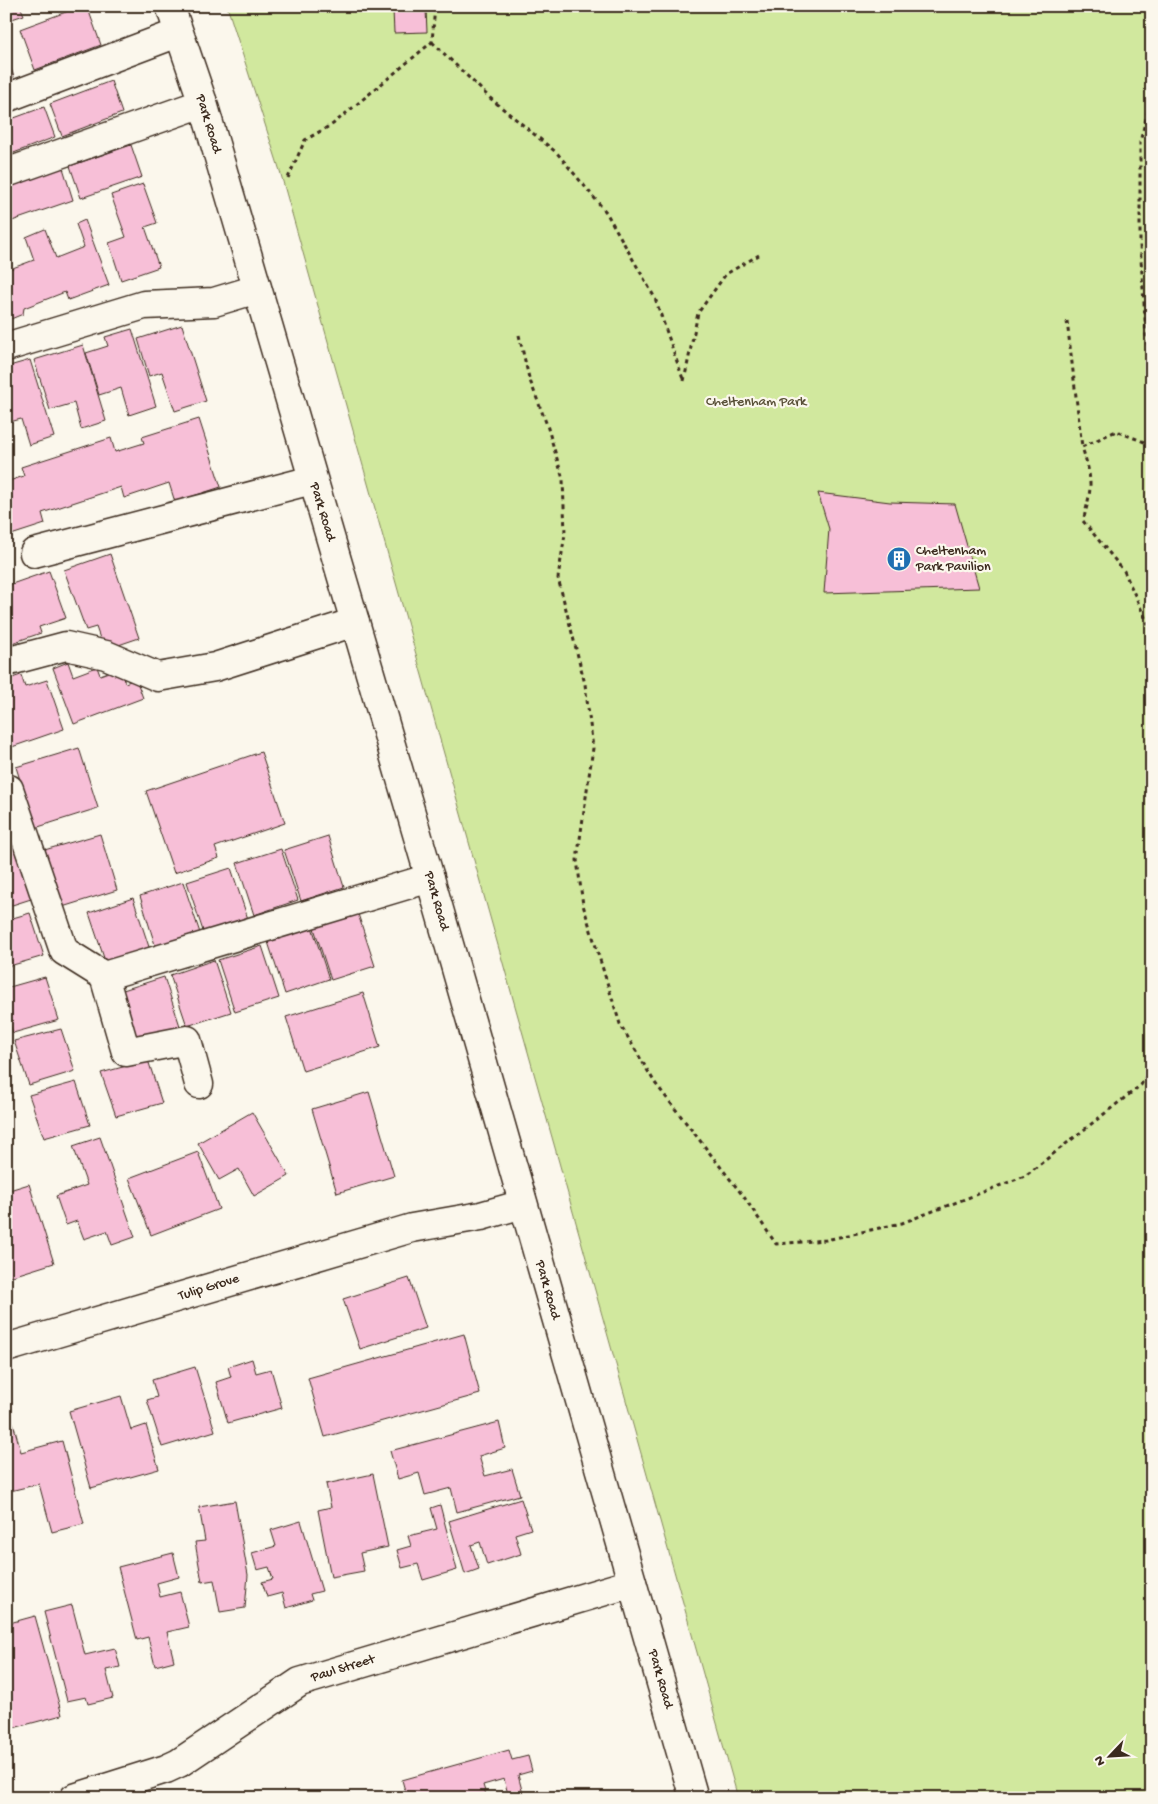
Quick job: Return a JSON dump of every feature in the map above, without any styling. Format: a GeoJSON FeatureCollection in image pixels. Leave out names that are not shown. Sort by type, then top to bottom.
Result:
{"type":"FeatureCollection","features":[{"type":"Feature","properties":{"kind":"street","name":"Park Road"},"geometry":{"type":"LineString","coordinates":[[170,6],[203,103],[430,878],[694,1798]]}},
{"type":"Feature","properties":{"kind":"street"},"geometry":{"type":"LineString","coordinates":[[6,98],[178,33]]}},
{"type":"Feature","properties":{"kind":"street"},"geometry":{"type":"LineString","coordinates":[[6,173],[203,103]]}},
{"type":"Feature","properties":{"kind":"street"},"geometry":{"type":"LineString","coordinates":[[6,347],[144,305],[214,302],[257,289]]}},
{"type":"Feature","properties":{"kind":"street"},"geometry":{"type":"LineString","coordinates":[[34,553],[312,480]]}},
{"type":"Feature","properties":{"kind":"street"},"geometry":{"type":"LineString","coordinates":[[6,662],[66,646],[106,655],[158,677],[215,667],[354,622]]}},
{"type":"Feature","properties":{"kind":"street"},"geometry":{"type":"LineString","coordinates":[[9,789],[64,951],[104,976],[126,1052],[187,1040],[198,1084]]}},
{"type":"Feature","properties":{"kind":"street"},"geometry":{"type":"LineString","coordinates":[[104,976],[430,878]]}},
{"type":"Feature","properties":{"kind":"street","name":"Tulip Grove"},"geometry":{"type":"LineString","coordinates":[[6,1348],[412,1228],[481,1216],[520,1195]]}},
{"type":"Feature","properties":{"kind":"street","name":"Paul Street"},"geometry":{"type":"LineString","coordinates":[[74,1798],[166,1770],[300,1682],[632,1583]]}},
{"type":"Feature","properties":{"kind":"path"},"geometry":{"type":"LineString","coordinates":[[288,178],[305,140],[332,124],[432,42],[435,6]]}},
{"type":"Feature","properties":{"kind":"path"},"geometry":{"type":"LineString","coordinates":[[432,42],[490,98],[557,154],[606,212],[655,298],[684,382],[698,313],[726,274],[759,255]]}},
{"type":"Feature","properties":{"kind":"path"},"geometry":{"type":"LineString","coordinates":[[1152,95],[1140,142],[1140,217],[1152,418]]}},
{"type":"Feature","properties":{"kind":"path"},"geometry":{"type":"LineString","coordinates":[[1066,321],[1082,447],[1089,470],[1091,490],[1083,521],[1124,571],[1152,633]]}},
{"type":"Feature","properties":{"kind":"path"},"geometry":{"type":"LineString","coordinates":[[520,335],[529,378],[547,426],[563,480],[566,534],[558,578],[586,684],[593,748],[577,860],[584,905],[620,1024],[655,1083],[744,1197],[776,1244],[826,1240],[902,1223],[1025,1176],[1141,1085],[1152,1066]]}},
{"type":"Feature","properties":{"kind":"path"},"geometry":{"type":"LineString","coordinates":[[1082,447],[1116,430],[1152,444]]}},
{"type":"Feature","properties":{"kind":"green space","name":"Cheltenham Park"},"geometry":{"type":"Polygon","coordinates":[[[227,6],[1152,6],[1152,1798],[738,1798],[280,171],[227,6]]]}},
{"type":"Feature","properties":{"kind":"building"},"geometry":{"type":"Polygon","coordinates":[[[6,6],[20,6],[24,15],[6,21],[6,6]]]}},
{"type":"Feature","properties":{"kind":"building"},"geometry":{"type":"Polygon","coordinates":[[[82,6],[87,6],[101,45],[35,70],[20,29],[82,6]]]}},
{"type":"Feature","properties":{"kind":"building"},"geometry":{"type":"Polygon","coordinates":[[[426,9],[427,32],[394,33],[393,10],[426,9]]]}},
{"type":"Feature","properties":{"kind":"building"},"geometry":{"type":"Polygon","coordinates":[[[6,55],[14,77],[6,80],[6,55]]]}},
{"type":"Feature","properties":{"kind":"building"},"geometry":{"type":"Polygon","coordinates":[[[111,81],[122,113],[62,136],[50,104],[111,81]]]}},
{"type":"Feature","properties":{"kind":"building"},"geometry":{"type":"Polygon","coordinates":[[[44,107],[55,137],[6,156],[6,121],[44,107]]]}},
{"type":"Feature","properties":{"kind":"building"},"geometry":{"type":"Polygon","coordinates":[[[131,145],[142,177],[81,198],[70,166],[131,145]]]}},
{"type":"Feature","properties":{"kind":"building"},"geometry":{"type":"Polygon","coordinates":[[[63,168],[73,200],[12,221],[6,203],[6,187],[63,168]]]}},
{"type":"Feature","properties":{"kind":"building"},"geometry":{"type":"Polygon","coordinates":[[[143,184],[157,223],[145,227],[159,267],[121,280],[109,243],[126,237],[111,195],[143,184]]]}},
{"type":"Feature","properties":{"kind":"building"},"geometry":{"type":"Polygon","coordinates":[[[85,220],[109,285],[68,300],[65,292],[24,308],[23,314],[6,321],[6,259],[10,269],[34,260],[26,237],[45,229],[56,258],[84,247],[76,224],[85,220]]]}},
{"type":"Feature","properties":{"kind":"building"},"geometry":{"type":"Polygon","coordinates":[[[182,325],[206,401],[175,411],[162,372],[149,376],[138,339],[182,325]]]}},
{"type":"Feature","properties":{"kind":"building"},"geometry":{"type":"Polygon","coordinates":[[[132,329],[156,406],[129,415],[121,388],[99,395],[86,353],[108,346],[105,337],[132,329]]]}},
{"type":"Feature","properties":{"kind":"building"},"geometry":{"type":"Polygon","coordinates":[[[83,345],[106,421],[81,429],[74,403],[50,410],[34,360],[83,345]]]}},
{"type":"Feature","properties":{"kind":"building"},"geometry":{"type":"Polygon","coordinates":[[[30,360],[54,437],[29,445],[21,419],[6,423],[6,367],[30,360]]]}},
{"type":"Feature","properties":{"kind":"building"},"geometry":{"type":"Polygon","coordinates":[[[199,419],[221,487],[175,502],[169,483],[124,498],[121,487],[42,513],[45,524],[8,536],[6,529],[6,482],[24,476],[21,467],[111,438],[115,452],[144,443],[142,437],[199,419]]]}},
{"type":"Feature","properties":{"kind":"building","name":"Cheltenham Park Pavilion"},"geometry":{"type":"Polygon","coordinates":[[[818,493],[890,502],[955,504],[979,588],[824,593],[829,529],[818,493]]]}},
{"type":"Feature","properties":{"kind":"building"},"geometry":{"type":"Polygon","coordinates":[[[110,554],[139,638],[104,650],[96,627],[86,630],[64,570],[110,554]]]}},
{"type":"Feature","properties":{"kind":"building"},"geometry":{"type":"Polygon","coordinates":[[[49,571],[66,618],[39,627],[41,633],[6,645],[6,586],[49,571]]]}},
{"type":"Feature","properties":{"kind":"building"},"geometry":{"type":"Polygon","coordinates":[[[68,662],[73,676],[97,667],[100,675],[120,668],[125,683],[136,679],[143,698],[74,724],[53,668],[68,662]]]}},
{"type":"Feature","properties":{"kind":"building"},"geometry":{"type":"Polygon","coordinates":[[[21,675],[25,687],[47,680],[64,729],[6,749],[6,680],[21,675]]]}},
{"type":"Feature","properties":{"kind":"building"},"geometry":{"type":"Polygon","coordinates":[[[79,748],[98,808],[35,828],[16,767],[79,748]]]}},
{"type":"Feature","properties":{"kind":"building"},"geometry":{"type":"Polygon","coordinates":[[[261,752],[285,823],[215,847],[219,858],[174,873],[146,791],[261,752]]]}},
{"type":"Feature","properties":{"kind":"building"},"geometry":{"type":"Polygon","coordinates":[[[8,831],[31,899],[6,907],[6,832],[8,831]]]}},
{"type":"Feature","properties":{"kind":"building"},"geometry":{"type":"Polygon","coordinates":[[[100,834],[117,890],[59,908],[41,851],[100,834]]]}},
{"type":"Feature","properties":{"kind":"building"},"geometry":{"type":"Polygon","coordinates":[[[328,836],[344,887],[301,901],[284,850],[328,836]]]}},
{"type":"Feature","properties":{"kind":"building"},"geometry":{"type":"Polygon","coordinates":[[[281,849],[298,900],[254,915],[237,863],[281,849]]]}},
{"type":"Feature","properties":{"kind":"building"},"geometry":{"type":"Polygon","coordinates":[[[231,868],[248,919],[204,934],[187,882],[231,868]]]}},
{"type":"Feature","properties":{"kind":"building"},"geometry":{"type":"Polygon","coordinates":[[[183,882],[200,933],[156,948],[140,896],[183,882]]]}},
{"type":"Feature","properties":{"kind":"building"},"geometry":{"type":"Polygon","coordinates":[[[133,898],[150,950],[106,964],[89,913],[133,898]]]}},
{"type":"Feature","properties":{"kind":"building"},"geometry":{"type":"Polygon","coordinates":[[[30,913],[44,956],[6,967],[6,920],[30,913]]]}},
{"type":"Feature","properties":{"kind":"building"},"geometry":{"type":"Polygon","coordinates":[[[358,914],[375,966],[331,980],[314,928],[358,914]]]}},
{"type":"Feature","properties":{"kind":"building"},"geometry":{"type":"Polygon","coordinates":[[[312,927],[329,979],[285,994],[268,942],[312,927]]]}},
{"type":"Feature","properties":{"kind":"building"},"geometry":{"type":"Polygon","coordinates":[[[262,946],[279,998],[235,1012],[218,960],[262,946]]]}},
{"type":"Feature","properties":{"kind":"building"},"geometry":{"type":"Polygon","coordinates":[[[214,960],[231,1012],[187,1026],[170,975],[214,960]]]}},
{"type":"Feature","properties":{"kind":"building"},"geometry":{"type":"Polygon","coordinates":[[[45,977],[59,1020],[13,1033],[6,1013],[6,988],[45,977]]]}},
{"type":"Feature","properties":{"kind":"building"},"geometry":{"type":"Polygon","coordinates":[[[164,977],[181,1029],[137,1043],[120,991],[164,977]]]}},
{"type":"Feature","properties":{"kind":"building"},"geometry":{"type":"Polygon","coordinates":[[[363,993],[380,1047],[303,1071],[286,1017],[363,993]]]}},
{"type":"Feature","properties":{"kind":"building"},"geometry":{"type":"Polygon","coordinates":[[[61,1029],[75,1071],[29,1085],[14,1041],[61,1029]]]}},
{"type":"Feature","properties":{"kind":"building"},"geometry":{"type":"Polygon","coordinates":[[[148,1060],[162,1103],[116,1116],[101,1073],[148,1060]]]}},
{"type":"Feature","properties":{"kind":"building"},"geometry":{"type":"Polygon","coordinates":[[[76,1082],[90,1125],[44,1138],[29,1095],[76,1082]]]}},
{"type":"Feature","properties":{"kind":"building"},"geometry":{"type":"Polygon","coordinates":[[[369,1092],[394,1176],[337,1193],[312,1109],[369,1092]]]}},
{"type":"Feature","properties":{"kind":"building"},"geometry":{"type":"Polygon","coordinates":[[[252,1112],[289,1176],[254,1196],[239,1169],[219,1180],[198,1143],[252,1112]]]}},
{"type":"Feature","properties":{"kind":"building"},"geometry":{"type":"Polygon","coordinates":[[[100,1137],[135,1237],[112,1245],[107,1231],[84,1239],[77,1221],[66,1225],[56,1196],[87,1185],[73,1146],[100,1137]]]}},
{"type":"Feature","properties":{"kind":"building"},"geometry":{"type":"Polygon","coordinates":[[[198,1152],[219,1209],[151,1235],[129,1178],[198,1152]]]}},
{"type":"Feature","properties":{"kind":"building"},"geometry":{"type":"Polygon","coordinates":[[[29,1184],[54,1263],[6,1278],[6,1191],[29,1184]]]}},
{"type":"Feature","properties":{"kind":"building"},"geometry":{"type":"Polygon","coordinates":[[[409,1278],[426,1328],[360,1349],[343,1299],[409,1278]]]}},
{"type":"Feature","properties":{"kind":"building"},"geometry":{"type":"Polygon","coordinates":[[[464,1334],[480,1394],[325,1437],[308,1378],[464,1334]]]}},
{"type":"Feature","properties":{"kind":"building"},"geometry":{"type":"Polygon","coordinates":[[[252,1359],[256,1373],[271,1369],[282,1408],[228,1423],[216,1382],[231,1377],[228,1367],[252,1359]]]}},
{"type":"Feature","properties":{"kind":"building"},"geometry":{"type":"Polygon","coordinates":[[[195,1367],[215,1431],[162,1447],[147,1400],[157,1397],[152,1380],[195,1367]]]}},
{"type":"Feature","properties":{"kind":"building"},"geometry":{"type":"Polygon","coordinates":[[[121,1396],[131,1430],[146,1425],[159,1469],[91,1488],[69,1411],[121,1396]]]}},
{"type":"Feature","properties":{"kind":"building"},"geometry":{"type":"Polygon","coordinates":[[[6,1412],[10,1412],[21,1452],[62,1441],[84,1524],[52,1532],[39,1484],[6,1492],[6,1412]]]}},
{"type":"Feature","properties":{"kind":"building"},"geometry":{"type":"Polygon","coordinates":[[[499,1422],[505,1448],[479,1456],[485,1476],[512,1469],[520,1495],[457,1512],[451,1488],[425,1495],[419,1473],[398,1479],[390,1451],[499,1422]]]}},
{"type":"Feature","properties":{"kind":"building"},"geometry":{"type":"Polygon","coordinates":[[[373,1474],[388,1547],[360,1553],[364,1571],[331,1577],[318,1510],[331,1507],[326,1484],[373,1474]]]}},
{"type":"Feature","properties":{"kind":"building"},"geometry":{"type":"Polygon","coordinates":[[[521,1499],[531,1529],[515,1534],[521,1554],[487,1565],[480,1542],[471,1545],[479,1569],[465,1574],[449,1521],[521,1499]]]}},
{"type":"Feature","properties":{"kind":"building"},"geometry":{"type":"Polygon","coordinates":[[[235,1501],[248,1575],[245,1608],[220,1612],[214,1580],[202,1582],[195,1542],[205,1541],[199,1507],[235,1501]]]}},
{"type":"Feature","properties":{"kind":"building"},"geometry":{"type":"Polygon","coordinates":[[[440,1505],[457,1570],[423,1580],[418,1564],[402,1568],[397,1550],[411,1546],[408,1536],[437,1529],[431,1508],[440,1505]]]}},
{"type":"Feature","properties":{"kind":"building"},"geometry":{"type":"Polygon","coordinates":[[[301,1521],[322,1591],[310,1594],[312,1600],[286,1608],[282,1593],[267,1597],[262,1582],[273,1579],[269,1567],[257,1570],[252,1553],[276,1546],[271,1530],[301,1521]]]}},
{"type":"Feature","properties":{"kind":"building"},"geometry":{"type":"Polygon","coordinates":[[[173,1553],[179,1577],[157,1583],[160,1597],[180,1592],[189,1627],[167,1632],[174,1661],[155,1666],[148,1637],[137,1640],[118,1567],[173,1553]]]}},
{"type":"Feature","properties":{"kind":"building"},"geometry":{"type":"Polygon","coordinates":[[[72,1605],[85,1655],[115,1648],[120,1667],[106,1670],[113,1698],[88,1704],[86,1697],[67,1701],[44,1612],[72,1605]]]}},
{"type":"Feature","properties":{"kind":"building"},"geometry":{"type":"Polygon","coordinates":[[[35,1616],[62,1715],[6,1730],[6,1696],[9,1696],[6,1685],[6,1624],[35,1616]]]}},
{"type":"Feature","properties":{"kind":"building"},"geometry":{"type":"Polygon","coordinates":[[[509,1750],[512,1760],[528,1756],[532,1771],[518,1775],[524,1798],[509,1798],[504,1779],[483,1785],[487,1798],[407,1798],[402,1780],[509,1750]]]}},
{"type":"Feature","properties":{"kind":"place","name":"Cheltenham Park Pavilion"},"geometry":{"type":"Point","coordinates":[899,559]}}]}
